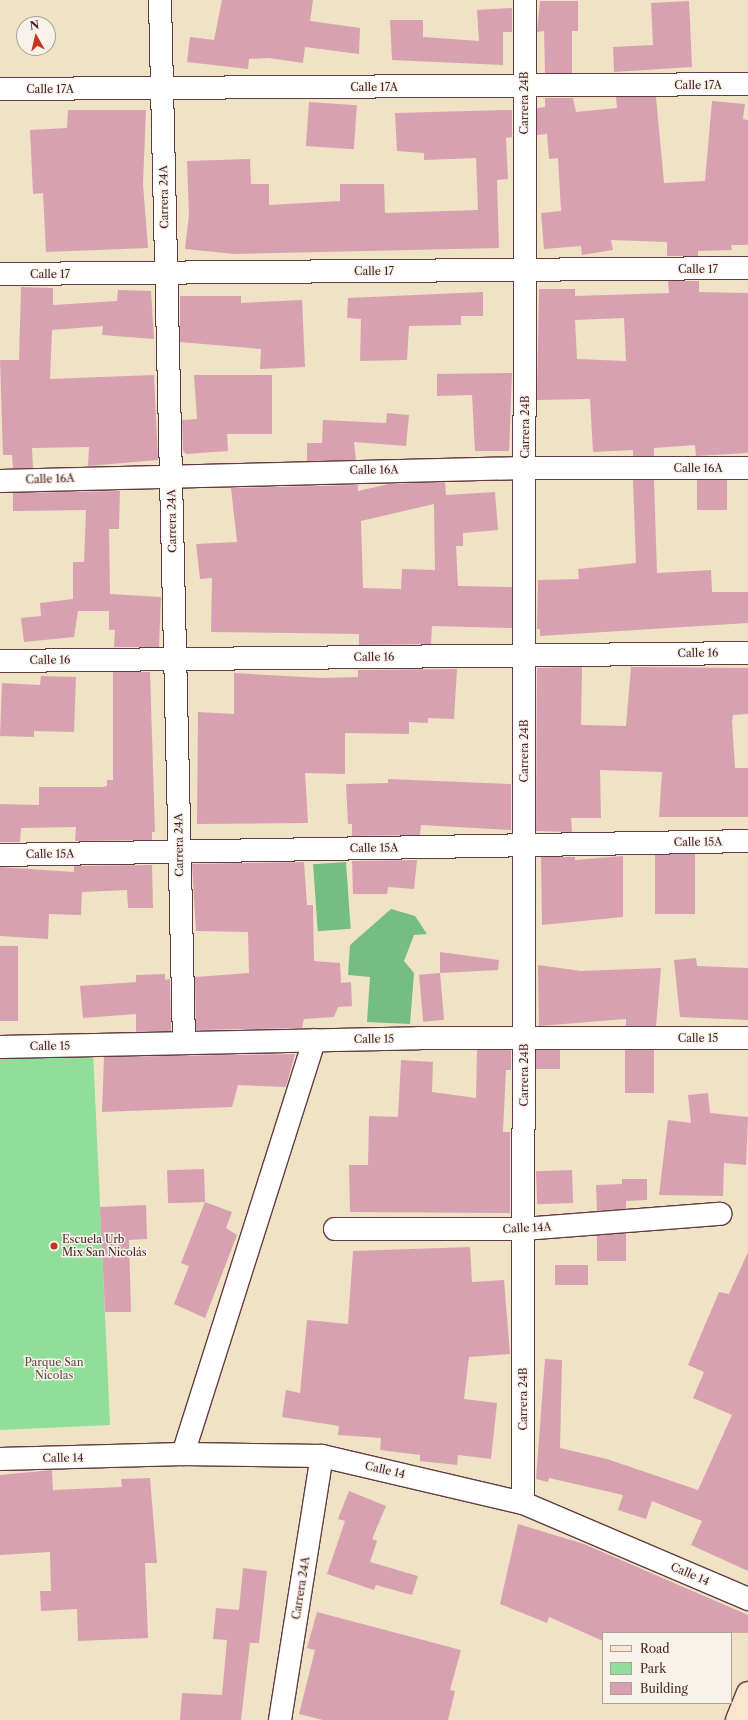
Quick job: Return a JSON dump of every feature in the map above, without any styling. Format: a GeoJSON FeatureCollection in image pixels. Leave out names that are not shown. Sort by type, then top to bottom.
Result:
{"type":"FeatureCollection","features":[{"type":"Feature","properties":{"kind":"main road"},"geometry":{"type":"LineString","coordinates":[[737,1720],[748,1693]]}},
{"type":"Feature","properties":{"kind":"street","name":"Carrera 24A"},"geometry":{"type":"LineString","coordinates":[[160,0],[184,1043]]}},
{"type":"Feature","properties":{"kind":"street","name":"Carrera 24B"},"geometry":{"type":"LineString","coordinates":[[523,1503],[525,0]]}},
{"type":"Feature","properties":{"kind":"street","name":"Calle 17A"},"geometry":{"type":"LineString","coordinates":[[0,89],[748,84]]}},
{"type":"Feature","properties":{"kind":"street","name":"Calle 17"},"geometry":{"type":"LineString","coordinates":[[0,274],[748,268]]}},
{"type":"Feature","properties":{"kind":"street","name":"Calle 16A"},"geometry":{"type":"LineString","coordinates":[[0,481],[172,474],[525,468],[748,468]]}},
{"type":"Feature","properties":{"kind":"street","name":"Calle 16"},"geometry":{"type":"LineString","coordinates":[[0,661],[748,653]]}},
{"type":"Feature","properties":{"kind":"street","name":"Calle 15A"},"geometry":{"type":"LineString","coordinates":[[0,855],[748,841]]}},
{"type":"Feature","properties":{"kind":"street","name":"Calle 15"},"geometry":{"type":"LineString","coordinates":[[0,1047],[419,1038],[748,1038]]}},
{"type":"Feature","properties":{"kind":"street"},"geometry":{"type":"LineString","coordinates":[[183,1454],[314,1040]]}},
{"type":"Feature","properties":{"kind":"street","name":"Calle 14A"},"geometry":{"type":"LineString","coordinates":[[334,1230],[523,1229],[720,1214]]}},
{"type":"Feature","properties":{"kind":"street","name":"Calle 14"},"geometry":{"type":"LineString","coordinates":[[0,1459],[183,1454],[322,1456],[523,1503],[748,1599]]}},
{"type":"Feature","properties":{"kind":"street","name":"Carrera 24A"},"geometry":{"type":"LineString","coordinates":[[280,1720],[322,1456]]}},
{"type":"Feature","properties":{"kind":"green space"},"geometry":{"type":"Polygon","coordinates":[[[346,862],[351,929],[318,931],[313,864],[346,862]]]}},
{"type":"Feature","properties":{"kind":"green space"},"geometry":{"type":"Polygon","coordinates":[[[391,909],[415,916],[427,934],[414,935],[404,961],[414,973],[410,1024],[367,1022],[370,977],[348,975],[350,945],[391,909]]]}},
{"type":"Feature","properties":{"kind":"green space","name":"Parque San Nicolas"},"geometry":{"type":"Polygon","coordinates":[[[93,1051],[110,1425],[0,1430],[0,1055],[93,1051]]]}},
{"type":"Feature","properties":{"kind":"building"},"geometry":{"type":"Polygon","coordinates":[[[222,0],[313,0],[310,21],[360,28],[359,54],[305,47],[303,63],[269,58],[249,59],[248,69],[187,62],[190,37],[214,40],[222,0]]]}},
{"type":"Feature","properties":{"kind":"building"},"geometry":{"type":"Polygon","coordinates":[[[540,1],[578,1],[578,31],[572,31],[572,73],[545,73],[544,31],[537,32],[540,1]]]}},
{"type":"Feature","properties":{"kind":"building"},"geometry":{"type":"Polygon","coordinates":[[[689,1],[692,67],[614,72],[613,47],[653,45],[651,3],[689,1]]]}},
{"type":"Feature","properties":{"kind":"building"},"geometry":{"type":"Polygon","coordinates":[[[512,8],[512,32],[503,32],[503,65],[392,60],[390,20],[423,20],[423,37],[479,41],[477,10],[512,8]]]}},
{"type":"Feature","properties":{"kind":"building"},"geometry":{"type":"Polygon","coordinates":[[[616,97],[656,97],[664,183],[705,181],[712,101],[745,104],[743,119],[748,120],[748,245],[731,245],[732,250],[698,251],[698,256],[667,256],[667,242],[611,240],[613,250],[582,255],[581,246],[544,249],[541,213],[561,211],[558,158],[549,159],[547,134],[537,135],[537,108],[545,107],[545,98],[573,98],[576,112],[617,108],[616,97]]]}},
{"type":"Feature","properties":{"kind":"building"},"geometry":{"type":"Polygon","coordinates":[[[309,102],[357,105],[354,149],[306,146],[309,102]]]}},
{"type":"Feature","properties":{"kind":"building"},"geometry":{"type":"Polygon","coordinates":[[[68,110],[146,110],[143,184],[148,248],[46,252],[43,193],[33,194],[30,130],[67,128],[68,110]]]}},
{"type":"Feature","properties":{"kind":"building"},"geometry":{"type":"Polygon","coordinates":[[[512,110],[512,137],[506,138],[508,179],[497,180],[499,248],[235,254],[185,249],[189,215],[187,161],[250,159],[251,184],[269,184],[269,205],[340,201],[340,184],[384,184],[385,213],[478,210],[476,158],[424,160],[424,153],[397,151],[395,113],[512,110]]]}},
{"type":"Feature","properties":{"kind":"building"},"geometry":{"type":"Polygon","coordinates":[[[668,281],[699,281],[699,292],[748,293],[748,453],[696,456],[695,445],[654,448],[654,456],[633,456],[633,450],[593,452],[590,399],[537,400],[539,289],[575,289],[575,296],[669,293],[668,281]],[[624,318],[575,320],[577,359],[626,361],[624,318]]]}},
{"type":"Feature","properties":{"kind":"building"},"geometry":{"type":"Polygon","coordinates":[[[21,287],[53,288],[53,305],[117,301],[118,290],[151,291],[154,339],[102,335],[103,326],[52,330],[50,379],[154,375],[158,460],[88,466],[89,447],[32,448],[33,468],[13,468],[12,455],[3,455],[0,360],[19,360],[21,287]]]}},
{"type":"Feature","properties":{"kind":"building"},"geometry":{"type":"Polygon","coordinates":[[[483,292],[483,316],[461,316],[461,325],[409,326],[407,360],[360,361],[361,319],[347,318],[348,298],[483,292]]]}},
{"type":"Feature","properties":{"kind":"building"},"geometry":{"type":"Polygon","coordinates":[[[180,296],[241,296],[241,303],[302,300],[305,367],[260,369],[261,349],[180,342],[180,296]]]}},
{"type":"Feature","properties":{"kind":"building"},"geometry":{"type":"Polygon","coordinates":[[[512,373],[509,451],[475,451],[472,395],[437,396],[437,374],[512,373]]]}},
{"type":"Feature","properties":{"kind":"building"},"geometry":{"type":"Polygon","coordinates":[[[194,375],[272,375],[272,434],[227,434],[228,451],[186,454],[183,451],[182,420],[197,419],[194,375]]]}},
{"type":"Feature","properties":{"kind":"building"},"geometry":{"type":"Polygon","coordinates":[[[387,413],[409,415],[406,446],[354,442],[356,460],[307,461],[307,443],[322,443],[323,420],[386,423],[387,413]]]}},
{"type":"Feature","properties":{"kind":"building"},"geometry":{"type":"Polygon","coordinates":[[[633,480],[654,480],[657,573],[711,570],[712,592],[748,592],[748,623],[540,636],[540,629],[537,629],[538,580],[579,579],[578,569],[636,563],[633,480]]]}},
{"type":"Feature","properties":{"kind":"building"},"geometry":{"type":"Polygon","coordinates":[[[697,480],[727,480],[727,510],[697,510],[697,480]]]}},
{"type":"Feature","properties":{"kind":"building"},"geometry":{"type":"Polygon","coordinates":[[[445,482],[446,495],[495,492],[498,530],[463,533],[463,546],[456,546],[458,586],[512,587],[512,628],[432,626],[431,644],[359,645],[359,634],[211,632],[212,578],[200,579],[196,544],[237,542],[231,488],[358,485],[358,491],[389,484],[445,482]],[[434,504],[361,521],[363,588],[401,589],[402,569],[435,570],[434,504]]]}},
{"type":"Feature","properties":{"kind":"building"},"geometry":{"type":"Polygon","coordinates":[[[120,491],[119,529],[109,529],[110,594],[161,597],[159,647],[114,647],[115,630],[109,630],[109,611],[78,611],[74,637],[24,642],[21,618],[41,616],[40,603],[73,599],[73,562],[84,562],[86,510],[13,511],[13,493],[120,491]]]}},
{"type":"Feature","properties":{"kind":"building"},"geometry":{"type":"Polygon","coordinates":[[[582,667],[581,725],[626,726],[631,667],[748,668],[748,714],[733,715],[732,721],[735,768],[748,768],[748,817],[659,817],[662,772],[600,770],[601,818],[571,818],[572,832],[536,831],[537,668],[582,667]]]}},
{"type":"Feature","properties":{"kind":"building"},"geometry":{"type":"Polygon","coordinates":[[[457,669],[454,719],[428,718],[428,723],[409,722],[409,734],[345,733],[345,774],[305,773],[308,823],[197,824],[198,712],[234,714],[234,673],[322,678],[358,677],[358,670],[457,669]]]}},
{"type":"Feature","properties":{"kind":"building"},"geometry":{"type":"Polygon","coordinates":[[[113,672],[150,672],[155,832],[152,832],[152,840],[75,841],[76,827],[21,828],[20,842],[0,842],[0,804],[39,805],[39,787],[102,787],[107,786],[107,780],[113,780],[113,672]]]}},
{"type":"Feature","properties":{"kind":"building"},"geometry":{"type":"Polygon","coordinates":[[[41,676],[76,677],[74,732],[34,731],[34,737],[0,736],[2,683],[40,685],[41,676]]]}},
{"type":"Feature","properties":{"kind":"building"},"geometry":{"type":"Polygon","coordinates":[[[388,779],[511,784],[511,830],[421,825],[420,835],[352,836],[352,824],[348,824],[346,784],[388,783],[388,779]]]}},
{"type":"Feature","properties":{"kind":"building"},"geometry":{"type":"Polygon","coordinates":[[[655,854],[695,854],[695,914],[655,914],[655,854]]]}},
{"type":"Feature","properties":{"kind":"building"},"geometry":{"type":"Polygon","coordinates":[[[623,856],[623,917],[542,925],[541,857],[575,857],[575,860],[623,856]]]}},
{"type":"Feature","properties":{"kind":"building"},"geometry":{"type":"Polygon","coordinates":[[[417,860],[414,889],[388,887],[387,894],[353,894],[352,861],[417,860]]]}},
{"type":"Feature","properties":{"kind":"building"},"geometry":{"type":"Polygon","coordinates":[[[304,862],[307,905],[313,905],[314,961],[340,963],[341,983],[351,982],[352,1006],[338,1007],[334,1017],[304,1019],[302,1028],[196,1030],[195,977],[249,973],[248,932],[196,931],[192,864],[304,862]]]}},
{"type":"Feature","properties":{"kind":"building"},"geometry":{"type":"Polygon","coordinates":[[[152,865],[153,908],[128,908],[127,890],[82,892],[81,915],[49,914],[48,939],[0,936],[0,867],[74,872],[74,866],[152,865]]]}},
{"type":"Feature","properties":{"kind":"building"},"geometry":{"type":"Polygon","coordinates":[[[0,946],[18,946],[18,1021],[0,1021],[0,946]]]}},
{"type":"Feature","properties":{"kind":"building"},"geometry":{"type":"Polygon","coordinates":[[[440,952],[499,960],[498,970],[440,973],[440,952]]]}},
{"type":"Feature","properties":{"kind":"building"},"geometry":{"type":"Polygon","coordinates":[[[696,958],[697,966],[748,968],[748,1020],[680,1017],[674,960],[696,958]]]}},
{"type":"Feature","properties":{"kind":"building"},"geometry":{"type":"Polygon","coordinates":[[[538,965],[581,971],[661,968],[656,1026],[626,1026],[626,1019],[539,1026],[538,965]]]}},
{"type":"Feature","properties":{"kind":"building"},"geometry":{"type":"Polygon","coordinates":[[[440,973],[444,1020],[423,1022],[419,975],[440,973]]]}},
{"type":"Feature","properties":{"kind":"building"},"geometry":{"type":"Polygon","coordinates":[[[165,974],[165,980],[170,979],[171,1031],[136,1032],[136,1014],[83,1018],[80,986],[136,982],[136,975],[165,974]]]}},
{"type":"Feature","properties":{"kind":"building"},"geometry":{"type":"Polygon","coordinates":[[[477,1050],[511,1050],[511,1070],[506,1070],[503,1132],[510,1132],[510,1213],[350,1212],[349,1165],[368,1165],[369,1116],[398,1117],[401,1060],[433,1062],[432,1092],[476,1098],[477,1050]]]}},
{"type":"Feature","properties":{"kind":"building"},"geometry":{"type":"Polygon","coordinates":[[[536,1050],[560,1050],[560,1069],[536,1069],[536,1050]]]}},
{"type":"Feature","properties":{"kind":"building"},"geometry":{"type":"Polygon","coordinates":[[[625,1050],[654,1050],[654,1093],[625,1093],[625,1050]]]}},
{"type":"Feature","properties":{"kind":"building"},"geometry":{"type":"Polygon","coordinates":[[[295,1054],[286,1087],[238,1085],[232,1107],[102,1112],[104,1057],[295,1054]]]}},
{"type":"Feature","properties":{"kind":"building"},"geometry":{"type":"Polygon","coordinates":[[[708,1093],[710,1113],[748,1117],[746,1165],[724,1163],[723,1196],[659,1195],[668,1120],[691,1123],[688,1095],[708,1093]]]}},
{"type":"Feature","properties":{"kind":"building"},"geometry":{"type":"Polygon","coordinates":[[[204,1169],[205,1202],[168,1203],[167,1170],[204,1169]]]}},
{"type":"Feature","properties":{"kind":"building"},"geometry":{"type":"Polygon","coordinates":[[[572,1170],[573,1203],[537,1204],[536,1171],[572,1170]]]}},
{"type":"Feature","properties":{"kind":"building"},"geometry":{"type":"Polygon","coordinates":[[[622,1179],[647,1179],[647,1200],[626,1201],[626,1209],[597,1211],[596,1185],[622,1184],[622,1179]]]}},
{"type":"Feature","properties":{"kind":"building"},"geometry":{"type":"Polygon","coordinates":[[[205,1202],[232,1212],[226,1228],[237,1235],[205,1318],[174,1304],[189,1266],[181,1263],[205,1202]]]}},
{"type":"Feature","properties":{"kind":"building"},"geometry":{"type":"Polygon","coordinates":[[[146,1205],[147,1239],[129,1240],[131,1312],[105,1312],[100,1207],[146,1205]]]}},
{"type":"Feature","properties":{"kind":"building"},"geometry":{"type":"Polygon","coordinates":[[[597,1234],[626,1234],[626,1261],[597,1261],[597,1234]]]}},
{"type":"Feature","properties":{"kind":"building"},"geometry":{"type":"Polygon","coordinates":[[[470,1247],[472,1282],[504,1280],[510,1354],[469,1357],[464,1399],[497,1403],[491,1459],[458,1455],[457,1465],[420,1461],[420,1455],[380,1450],[381,1438],[338,1435],[339,1426],[282,1417],[286,1390],[300,1393],[307,1320],[348,1324],[353,1251],[470,1247]]]}},
{"type":"Feature","properties":{"kind":"building"},"geometry":{"type":"Polygon","coordinates":[[[748,1252],[748,1571],[691,1545],[702,1521],[652,1501],[646,1519],[618,1510],[623,1495],[549,1478],[548,1482],[536,1479],[545,1359],[562,1360],[560,1448],[607,1459],[698,1490],[732,1415],[693,1398],[704,1372],[688,1365],[719,1292],[729,1294],[748,1252]]]}},
{"type":"Feature","properties":{"kind":"building"},"geometry":{"type":"Polygon","coordinates":[[[555,1265],[588,1265],[588,1285],[555,1285],[555,1265]]]}},
{"type":"Feature","properties":{"kind":"building"},"geometry":{"type":"Polygon","coordinates":[[[52,1470],[53,1490],[122,1487],[121,1479],[150,1478],[157,1563],[145,1563],[148,1638],[78,1641],[77,1609],[41,1611],[40,1591],[51,1591],[50,1552],[0,1555],[0,1475],[52,1470]]]}},
{"type":"Feature","properties":{"kind":"building"},"geometry":{"type":"Polygon","coordinates":[[[349,1491],[386,1506],[372,1539],[377,1541],[370,1562],[418,1576],[412,1595],[376,1585],[374,1590],[327,1574],[345,1521],[338,1519],[349,1491]]]}},
{"type":"Feature","properties":{"kind":"building"},"geometry":{"type":"Polygon","coordinates":[[[518,1524],[584,1544],[748,1615],[748,1633],[602,1632],[602,1641],[549,1617],[547,1623],[500,1604],[518,1524]]]}},
{"type":"Feature","properties":{"kind":"building"},"geometry":{"type":"Polygon","coordinates":[[[243,1568],[267,1571],[259,1643],[250,1643],[241,1720],[180,1720],[182,1693],[222,1695],[227,1640],[213,1639],[216,1608],[239,1610],[243,1568]]]}},
{"type":"Feature","properties":{"kind":"building"},"geometry":{"type":"Polygon","coordinates":[[[317,1612],[461,1650],[450,1690],[455,1691],[448,1720],[323,1720],[299,1714],[315,1650],[307,1648],[317,1612]]]}},
{"type":"Feature","properties":{"kind":"place","name":"Escuela Urb Mix San Nicolás"},"geometry":{"type":"Point","coordinates":[54,1246]}}]}
